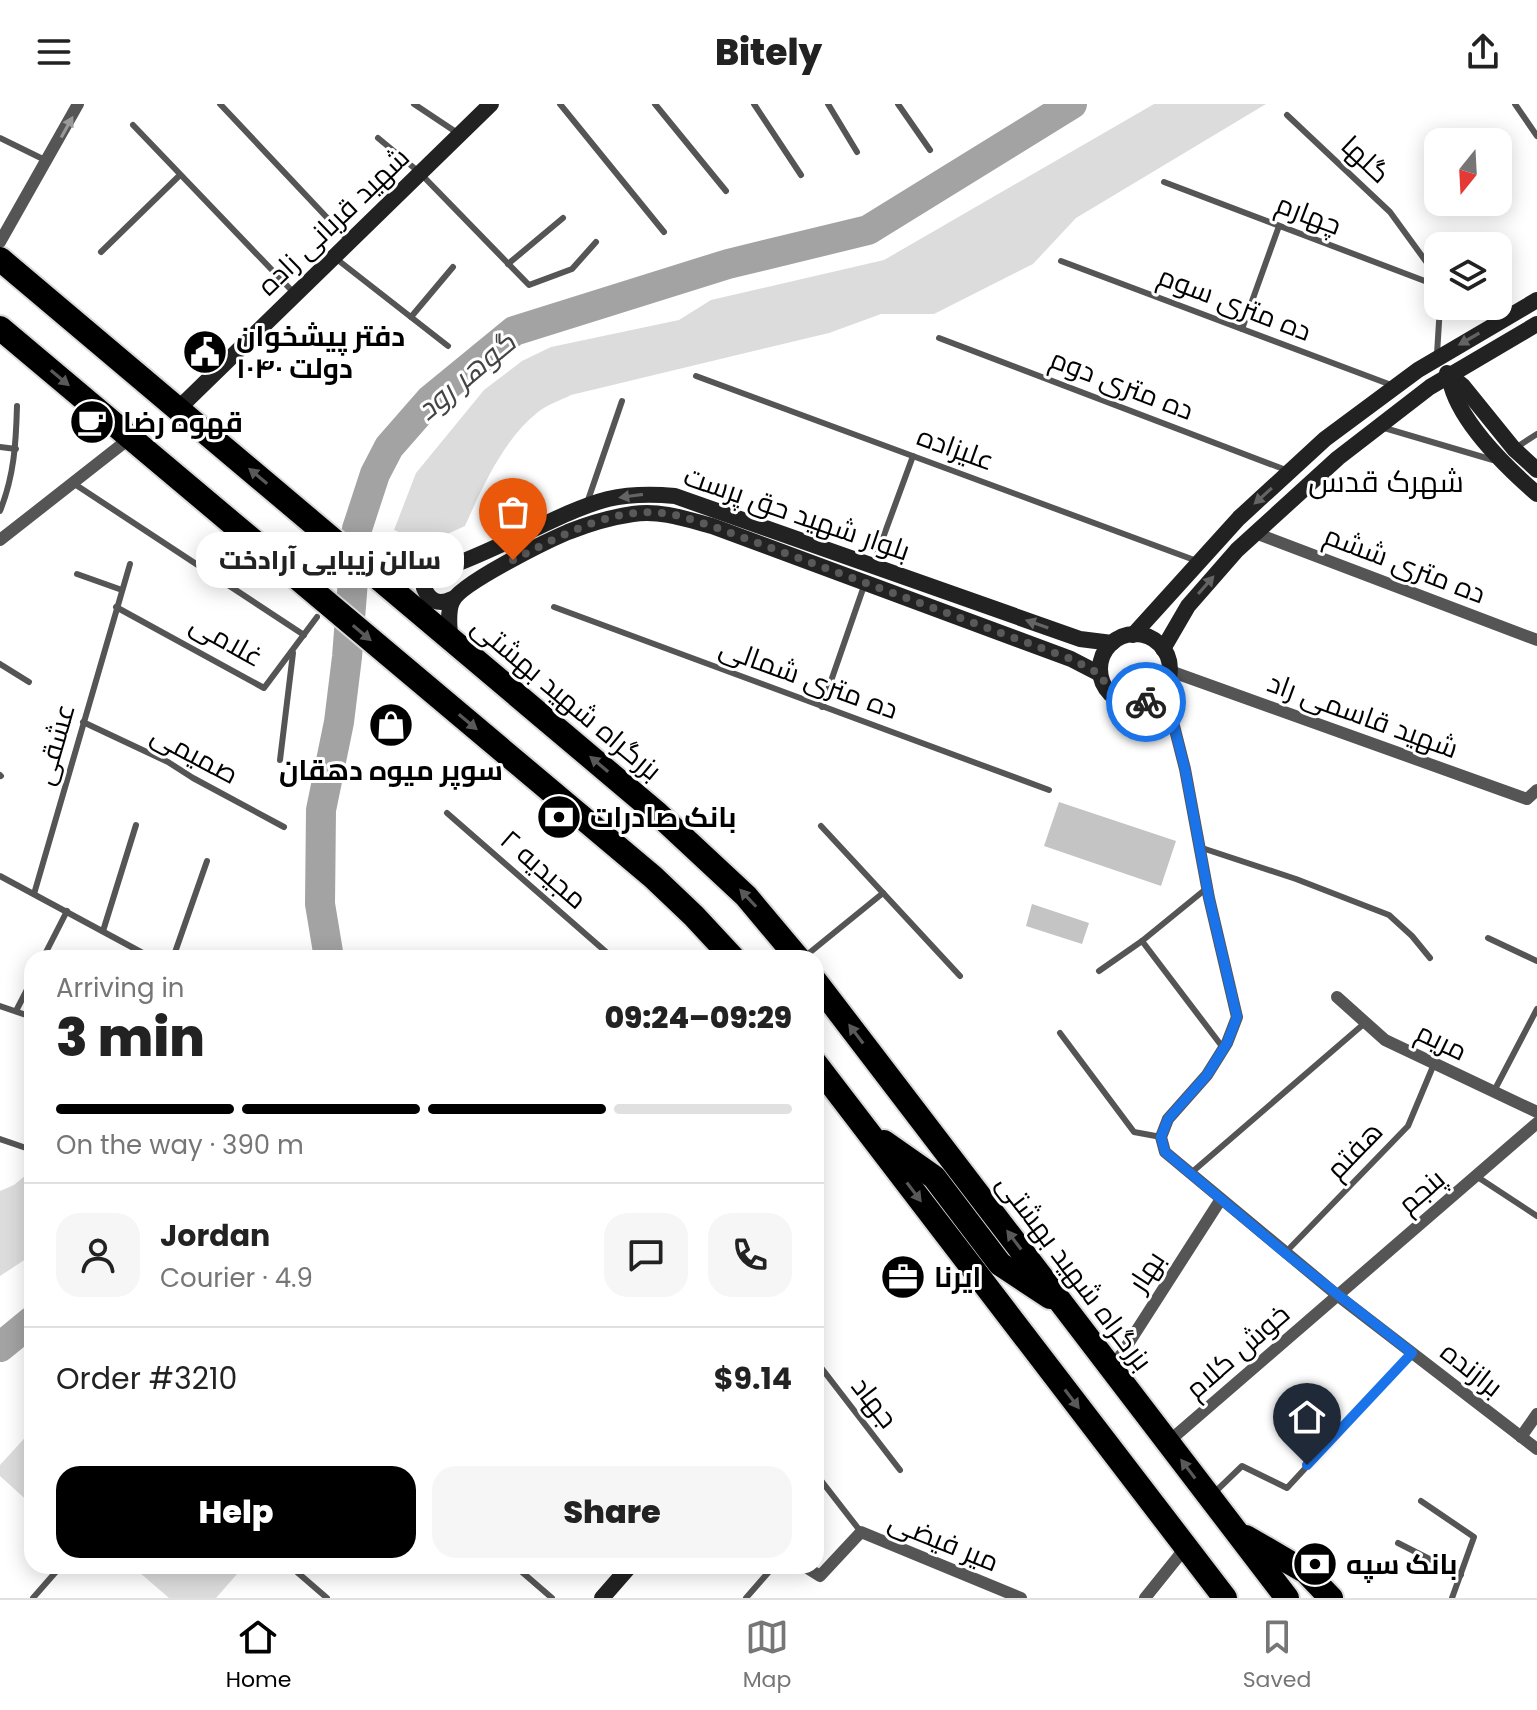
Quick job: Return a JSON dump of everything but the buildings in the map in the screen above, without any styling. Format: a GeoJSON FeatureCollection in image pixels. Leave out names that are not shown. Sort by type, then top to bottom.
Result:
{"type":"FeatureCollection","features":[{"type":"Feature","properties":{"kind":"highway","name":"بزرگراه شهید بهشتی"},"geometry":{"type":"LineString","coordinates":[[0,259],[695,846],[746,896],[793,950]]}},
{"type":"Feature","properties":{"kind":"highway"},"geometry":{"type":"LineString","coordinates":[[0,279],[65,314]]}},
{"type":"Feature","properties":{"kind":"highway"},"geometry":{"type":"LineString","coordinates":[[0,328],[320,605],[408,672],[663,887],[723,950]]}},
{"type":"Feature","properties":{"kind":"highway","name":"بزرگراه شهید بهشتی"},"geometry":{"type":"LineString","coordinates":[[824,992],[1287,1598]]}},
{"type":"Feature","properties":{"kind":"highway"},"geometry":{"type":"LineString","coordinates":[[824,1074],[868,1132],[960,1232],[1225,1598]]}},
{"type":"Feature","properties":{"kind":"highway"},"geometry":{"type":"LineString","coordinates":[[960,1232],[991,1210]]}},
{"type":"Feature","properties":{"kind":"highway"},"geometry":{"type":"LineString","coordinates":[[960,1232],[1000,1264],[1063,1306]]}},
{"type":"Feature","properties":{"kind":"highway"},"geometry":{"type":"LineString","coordinates":[[1236,1532],[1306,1572],[1331,1598]]}},
{"type":"Feature","properties":{"kind":"highway"},"geometry":{"type":"LineString","coordinates":[[1188,1550],[1209,1598]]}},
{"type":"Feature","properties":{"kind":"street"},"geometry":{"type":"LineString","coordinates":[[0,242],[78,104]]}},
{"type":"Feature","properties":{"kind":"street","name":"شهید قربانی زاده"},"geometry":{"type":"LineString","coordinates":[[178,409],[491,104]]}},
{"type":"Feature","properties":{"kind":"street"},"geometry":{"type":"LineString","coordinates":[[1133,635],[1155,641],[1168,659],[1170,671],[1162,692],[1153,699],[1131,704],[1111,694],[1100,674],[1100,663],[1112,643],[1133,635],[1239,518],[1325,439],[1394,386],[1537,300]]}},
{"type":"Feature","properties":{"kind":"street"},"geometry":{"type":"LineString","coordinates":[[1163,649],[1188,606],[1237,550],[1305,488],[1378,427],[1449,375],[1537,324]]}},
{"type":"Feature","properties":{"kind":"street"},"geometry":{"type":"LineString","coordinates":[[1437,358],[1514,449],[1537,470]]}},
{"type":"Feature","properties":{"kind":"street"},"geometry":{"type":"LineString","coordinates":[[1449,375],[1451,392],[1500,462],[1537,494]]}},
{"type":"Feature","properties":{"kind":"street"},"geometry":{"type":"LineString","coordinates":[[0,540],[130,438]]}},
{"type":"Feature","properties":{"kind":"street"},"geometry":{"type":"LineString","coordinates":[[1500,462],[1514,449]]}},
{"type":"Feature","properties":{"kind":"street"},"geometry":{"type":"LineString","coordinates":[[1290,471],[1305,488]]}},
{"type":"Feature","properties":{"kind":"street","name":"بلوار شهید حق پرست"},"geometry":{"type":"LineString","coordinates":[[376,576],[411,577],[428,573],[586,506],[648,493],[675,496],[1080,639],[1112,643]]}},
{"type":"Feature","properties":{"kind":"street","name":"بلوار شهید حق پرست"},"geometry":{"type":"LineString","coordinates":[[452,599],[513,560],[569,532],[635,513],[667,513],[712,526],[1071,659],[1100,674]]}},
{"type":"Feature","properties":{"kind":"street","name":"ده متری ششم"},"geometry":{"type":"LineString","coordinates":[[1255,533],[1537,640]]}},
{"type":"Feature","properties":{"kind":"street"},"geometry":{"type":"LineString","coordinates":[[865,583],[872,566]]}},
{"type":"Feature","properties":{"kind":"street"},"geometry":{"type":"LineString","coordinates":[[428,573],[424,588],[428,597],[444,603],[452,599]]}},
{"type":"Feature","properties":{"kind":"street"},"geometry":{"type":"LineString","coordinates":[[450,639],[452,599]]}},
{"type":"Feature","properties":{"kind":"street","name":"شهید قاسمی راد"},"geometry":{"type":"LineString","coordinates":[[1170,671],[1527,799],[1537,790]]}},
{"type":"Feature","properties":{"kind":"street"},"geometry":{"type":"LineString","coordinates":[[1161,1137],[1168,1119],[1207,1075],[1224,1049],[1237,1017],[1207,888],[1182,755],[1162,692]]}},
{"type":"Feature","properties":{"kind":"street","name":"مریم"},"geometry":{"type":"LineString","coordinates":[[1337,997],[1385,1040],[1537,1112]]}},
{"type":"Feature","properties":{"kind":"street","name":"پنجم"},"geometry":{"type":"LineString","coordinates":[[1337,1295],[1537,1123]]}},
{"type":"Feature","properties":{"kind":"street","name":"برازنده"},"geometry":{"type":"LineString","coordinates":[[1161,1137],[1165,1152],[1285,1253],[1537,1449]]}},
{"type":"Feature","properties":{"kind":"street","name":"بهار"},"geometry":{"type":"LineString","coordinates":[[1112,1369],[1221,1199]]}},
{"type":"Feature","properties":{"kind":"street","name":"خوش کلام"},"geometry":{"type":"LineString","coordinates":[[1168,1442],[1337,1295]]}},
{"type":"Feature","properties":{"kind":"street"},"geometry":{"type":"LineString","coordinates":[[1521,1437],[1537,1414]]}},
{"type":"Feature","properties":{"kind":"street","name":"میر فیضی"},"geometry":{"type":"LineString","coordinates":[[824,1572],[861,1532],[1021,1598]]}},
{"type":"Feature","properties":{"kind":"street"},"geometry":{"type":"LineString","coordinates":[[1145,1598],[1188,1550]]}},
{"type":"Feature","properties":{"kind":"street"},"geometry":{"type":"LineString","coordinates":[[602,1598],[623,1574]]}},
{"type":"Feature","properties":{"kind":"lane"},"geometry":{"type":"LineString","coordinates":[[220,104],[349,241]]}},
{"type":"Feature","properties":{"kind":"lane"},"geometry":{"type":"LineString","coordinates":[[414,104],[459,134]]}},
{"type":"Feature","properties":{"kind":"lane"},"geometry":{"type":"LineString","coordinates":[[560,104],[664,232]]}},
{"type":"Feature","properties":{"kind":"lane"},"geometry":{"type":"LineString","coordinates":[[655,104],[726,191]]}},
{"type":"Feature","properties":{"kind":"lane"},"geometry":{"type":"LineString","coordinates":[[754,104],[801,175]]}},
{"type":"Feature","properties":{"kind":"lane"},"geometry":{"type":"LineString","coordinates":[[828,104],[857,152]]}},
{"type":"Feature","properties":{"kind":"lane"},"geometry":{"type":"LineString","coordinates":[[898,104],[930,150]]}},
{"type":"Feature","properties":{"kind":"lane"},"geometry":{"type":"LineString","coordinates":[[1515,104],[1537,136]]}},
{"type":"Feature","properties":{"kind":"lane","name":"گلها"},"geometry":{"type":"LineString","coordinates":[[1287,115],[1390,212],[1424,259]]}},
{"type":"Feature","properties":{"kind":"lane"},"geometry":{"type":"LineString","coordinates":[[133,125],[295,294]]}},
{"type":"Feature","properties":{"kind":"lane"},"geometry":{"type":"LineString","coordinates":[[0,138],[48,161]]}},
{"type":"Feature","properties":{"kind":"lane"},"geometry":{"type":"LineString","coordinates":[[378,138],[419,172],[529,285],[572,269],[596,242]]}},
{"type":"Feature","properties":{"kind":"lane"},"geometry":{"type":"LineString","coordinates":[[101,252],[180,175]]}},
{"type":"Feature","properties":{"kind":"lane","name":"چهارم"},"geometry":{"type":"LineString","coordinates":[[1164,182],[1424,281]]}},
{"type":"Feature","properties":{"kind":"lane"},"geometry":{"type":"LineString","coordinates":[[508,264],[563,218]]}},
{"type":"Feature","properties":{"kind":"lane"},"geometry":{"type":"LineString","coordinates":[[1242,329],[1279,226]]}},
{"type":"Feature","properties":{"kind":"lane"},"geometry":{"type":"LineString","coordinates":[[333,256],[448,346]]}},
{"type":"Feature","properties":{"kind":"lane","name":"ده متری سوم"},"geometry":{"type":"LineString","coordinates":[[1061,261],[1394,386]]}},
{"type":"Feature","properties":{"kind":"lane"},"geometry":{"type":"LineString","coordinates":[[411,317],[453,267]]}},
{"type":"Feature","properties":{"kind":"lane"},"geometry":{"type":"LineString","coordinates":[[1437,358],[1439,320]]}},
{"type":"Feature","properties":{"kind":"lane","name":"ده متری دوم"},"geometry":{"type":"LineString","coordinates":[[939,338],[1290,471]]}},
{"type":"Feature","properties":{"kind":"lane","name":"علیزاده"},"geometry":{"type":"LineString","coordinates":[[696,376],[1200,562]]}},
{"type":"Feature","properties":{"kind":"lane"},"geometry":{"type":"LineString","coordinates":[[586,506],[622,401]]}},
{"type":"Feature","properties":{"kind":"lane"},"geometry":{"type":"LineString","coordinates":[[0,511],[11,484],[17,406]]}},
{"type":"Feature","properties":{"kind":"lane"},"geometry":{"type":"LineString","coordinates":[[1378,427],[1500,462]]}},
{"type":"Feature","properties":{"kind":"lane"},"geometry":{"type":"LineString","coordinates":[[1514,449],[1537,434]]}},
{"type":"Feature","properties":{"kind":"lane"},"geometry":{"type":"LineString","coordinates":[[0,447],[16,449]]}},
{"type":"Feature","properties":{"kind":"lane"},"geometry":{"type":"LineString","coordinates":[[872,566],[913,456]]}},
{"type":"Feature","properties":{"kind":"lane"},"geometry":{"type":"LineString","coordinates":[[73,483],[304,635]]}},
{"type":"Feature","properties":{"kind":"lane","name":"عشقی"},"geometry":{"type":"LineString","coordinates":[[34,894],[130,564]]}},
{"type":"Feature","properties":{"kind":"lane"},"geometry":{"type":"LineString","coordinates":[[77,574],[122,590]]}},
{"type":"Feature","properties":{"kind":"lane"},"geometry":{"type":"LineString","coordinates":[[822,707],[865,583]]}},
{"type":"Feature","properties":{"kind":"lane","name":"غلامی"},"geometry":{"type":"LineString","coordinates":[[116,607],[264,688],[304,635],[320,605]]}},
{"type":"Feature","properties":{"kind":"lane","name":"ده متری شمالی"},"geometry":{"type":"LineString","coordinates":[[554,607],[1049,790]]}},
{"type":"Feature","properties":{"kind":"lane"},"geometry":{"type":"LineString","coordinates":[[280,760],[294,649]]}},
{"type":"Feature","properties":{"kind":"lane"},"geometry":{"type":"LineString","coordinates":[[0,664],[29,682]]}},
{"type":"Feature","properties":{"kind":"lane","name":"صمیمی"},"geometry":{"type":"LineString","coordinates":[[83,722],[168,762],[284,827]]}},
{"type":"Feature","properties":{"kind":"lane","name":"مجیدیه ۲"},"geometry":{"type":"LineString","coordinates":[[447,813],[604,950]]}},
{"type":"Feature","properties":{"kind":"lane"},"geometry":{"type":"LineString","coordinates":[[103,931],[136,825]]}},
{"type":"Feature","properties":{"kind":"lane"},"geometry":{"type":"LineString","coordinates":[[821,826],[960,976]]}},
{"type":"Feature","properties":{"kind":"lane"},"geometry":{"type":"LineString","coordinates":[[1199,847],[1296,879],[1389,915],[1430,958]]}},
{"type":"Feature","properties":{"kind":"lane"},"geometry":{"type":"LineString","coordinates":[[176,950],[207,861]]}},
{"type":"Feature","properties":{"kind":"lane"},"geometry":{"type":"LineString","coordinates":[[0,876],[137,950]]}},
{"type":"Feature","properties":{"kind":"lane"},"geometry":{"type":"LineString","coordinates":[[1099,971],[1142,941],[1207,888]]}},
{"type":"Feature","properties":{"kind":"lane"},"geometry":{"type":"LineString","coordinates":[[804,950],[883,893]]}},
{"type":"Feature","properties":{"kind":"lane"},"geometry":{"type":"LineString","coordinates":[[47,950],[67,911]]}},
{"type":"Feature","properties":{"kind":"lane"},"geometry":{"type":"LineString","coordinates":[[1488,938],[1537,961]]}},
{"type":"Feature","properties":{"kind":"lane"},"geometry":{"type":"LineString","coordinates":[[1142,941],[1224,1049]]}},
{"type":"Feature","properties":{"kind":"lane"},"geometry":{"type":"LineString","coordinates":[[16,1011],[24,996]]}},
{"type":"Feature","properties":{"kind":"lane"},"geometry":{"type":"LineString","coordinates":[[0,1006],[24,1014]]}},
{"type":"Feature","properties":{"kind":"lane"},"geometry":{"type":"LineString","coordinates":[[1493,1093],[1537,1009]]}},
{"type":"Feature","properties":{"kind":"lane"},"geometry":{"type":"LineString","coordinates":[[1191,1173],[1366,1022]]}},
{"type":"Feature","properties":{"kind":"lane"},"geometry":{"type":"LineString","coordinates":[[1060,1033],[1134,1132],[1161,1137]]}},
{"type":"Feature","properties":{"kind":"lane","name":"هفتم"},"geometry":{"type":"LineString","coordinates":[[1285,1253],[1408,1126],[1434,1064]]}},
{"type":"Feature","properties":{"kind":"lane"},"geometry":{"type":"LineString","coordinates":[[0,1139],[24,1147]]}},
{"type":"Feature","properties":{"kind":"lane"},"geometry":{"type":"LineString","coordinates":[[1476,1176],[1537,1216]]}},
{"type":"Feature","properties":{"kind":"lane"},"geometry":{"type":"LineString","coordinates":[[1210,1497],[1242,1466],[1287,1488],[1412,1353]]}},
{"type":"Feature","properties":{"kind":"lane","name":"جهاد"},"geometry":{"type":"LineString","coordinates":[[824,1371],[900,1470]]}},
{"type":"Feature","properties":{"kind":"lane"},"geometry":{"type":"LineString","coordinates":[[824,1484],[861,1532]]}},
{"type":"Feature","properties":{"kind":"lane"},"geometry":{"type":"LineString","coordinates":[[1421,1501],[1474,1537],[1452,1598]]}},
{"type":"Feature","properties":{"kind":"lane"},"geometry":{"type":"LineString","coordinates":[[1398,1543],[1461,1575]]}},
{"type":"Feature","properties":{"kind":"lane"},"geometry":{"type":"LineString","coordinates":[[33,1598],[54,1574]]}},
{"type":"Feature","properties":{"kind":"lane"},"geometry":{"type":"LineString","coordinates":[[299,1574],[327,1598]]}},
{"type":"Feature","properties":{"kind":"lane"},"geometry":{"type":"LineString","coordinates":[[524,1574],[552,1598]]}},
{"type":"Feature","properties":{"kind":"lane"},"geometry":{"type":"LineString","coordinates":[[746,1598],[767,1574]]}},
{"type":"Feature","properties":{"kind":"shaded area"},"geometry":{"type":"Polygon","coordinates":[[[1154,104],[1266,104],[1076,218],[1033,264],[934,314],[881,314],[829,333],[571,395],[550,405],[526,423],[504,450],[465,526],[425,544],[394,530],[416,473],[484,390],[522,361],[551,347],[679,320],[711,300],[884,260],[1154,104]]]}},
{"type":"Feature","properties":{"kind":"shaded area"},"geometry":{"type":"Polygon","coordinates":[[[24,1177],[24,1260],[0,1276],[0,1191],[24,1177]]]}},
{"type":"Feature","properties":{"kind":"shaded area"},"geometry":{"type":"Polygon","coordinates":[[[24,1439],[24,1498],[0,1476],[0,1465],[24,1439]]]}},
{"type":"Feature","properties":{"kind":"shaded area"},"geometry":{"type":"Polygon","coordinates":[[[141,1574],[237,1574],[216,1598],[169,1598],[141,1574]]]}},
{"type":"Feature","properties":{"kind":"waterway","name":"گوهر رود"},"geometry":{"type":"LineString","coordinates":[[328,950],[320,904],[321,810],[339,722],[357,529],[375,474],[389,447],[431,399],[514,331],[728,264],[868,230],[1072,104]]}},
{"type":"Feature","properties":{"kind":"waterway","name":"گوهر رود"},"geometry":{"type":"LineString","coordinates":[[0,1347],[24,1328]]}},
{"type":"Feature","properties":{"kind":"way so far"},"geometry":{"type":"LineString","coordinates":[[513,560],[569,532],[604,520],[635,513],[667,513],[712,526],[1071,659],[1100,674],[1104,685],[1120,701],[1131,704],[1146,702]]}},
{"type":"Feature","properties":{"kind":"place","name":"دفتر پیشخوان دولت ۱۰۴۰"},"geometry":{"type":"Point","coordinates":[205,352]}},
{"type":"Feature","properties":{"kind":"place","name":"قهوه رضا"},"geometry":{"type":"Point","coordinates":[92,422]}},
{"type":"Feature","properties":{"kind":"place","name":"سالن زیبایی آرادخت"},"geometry":{"type":"Point","coordinates":[513,560]}},
{"type":"Feature","properties":{"kind":"place","name":"سوپر میوه دهقان"},"geometry":{"type":"Point","coordinates":[391,725]}},
{"type":"Feature","properties":{"kind":"place","name":"بانک صادرات"},"geometry":{"type":"Point","coordinates":[559,817]}},
{"type":"Feature","properties":{"kind":"place","name":"ایرنا"},"geometry":{"type":"Point","coordinates":[903,1277]}},
{"type":"Feature","properties":{"kind":"place","name":"بانک سپه"},"geometry":{"type":"Point","coordinates":[1315,1564]}},
{"type":"Feature","properties":{"kind":"district","name":"شهرک قدس"},"geometry":{"type":"Point","coordinates":[1386,482]}},
{"type":"Feature","properties":{"kind":"route"},"geometry":{"type":"LineString","coordinates":[[1146,702],[1162,692],[1171,714],[1237,1017],[1227,1043],[1207,1075],[1168,1119],[1161,1137],[1165,1152],[1285,1253],[1412,1353],[1307,1465]]}}]}
